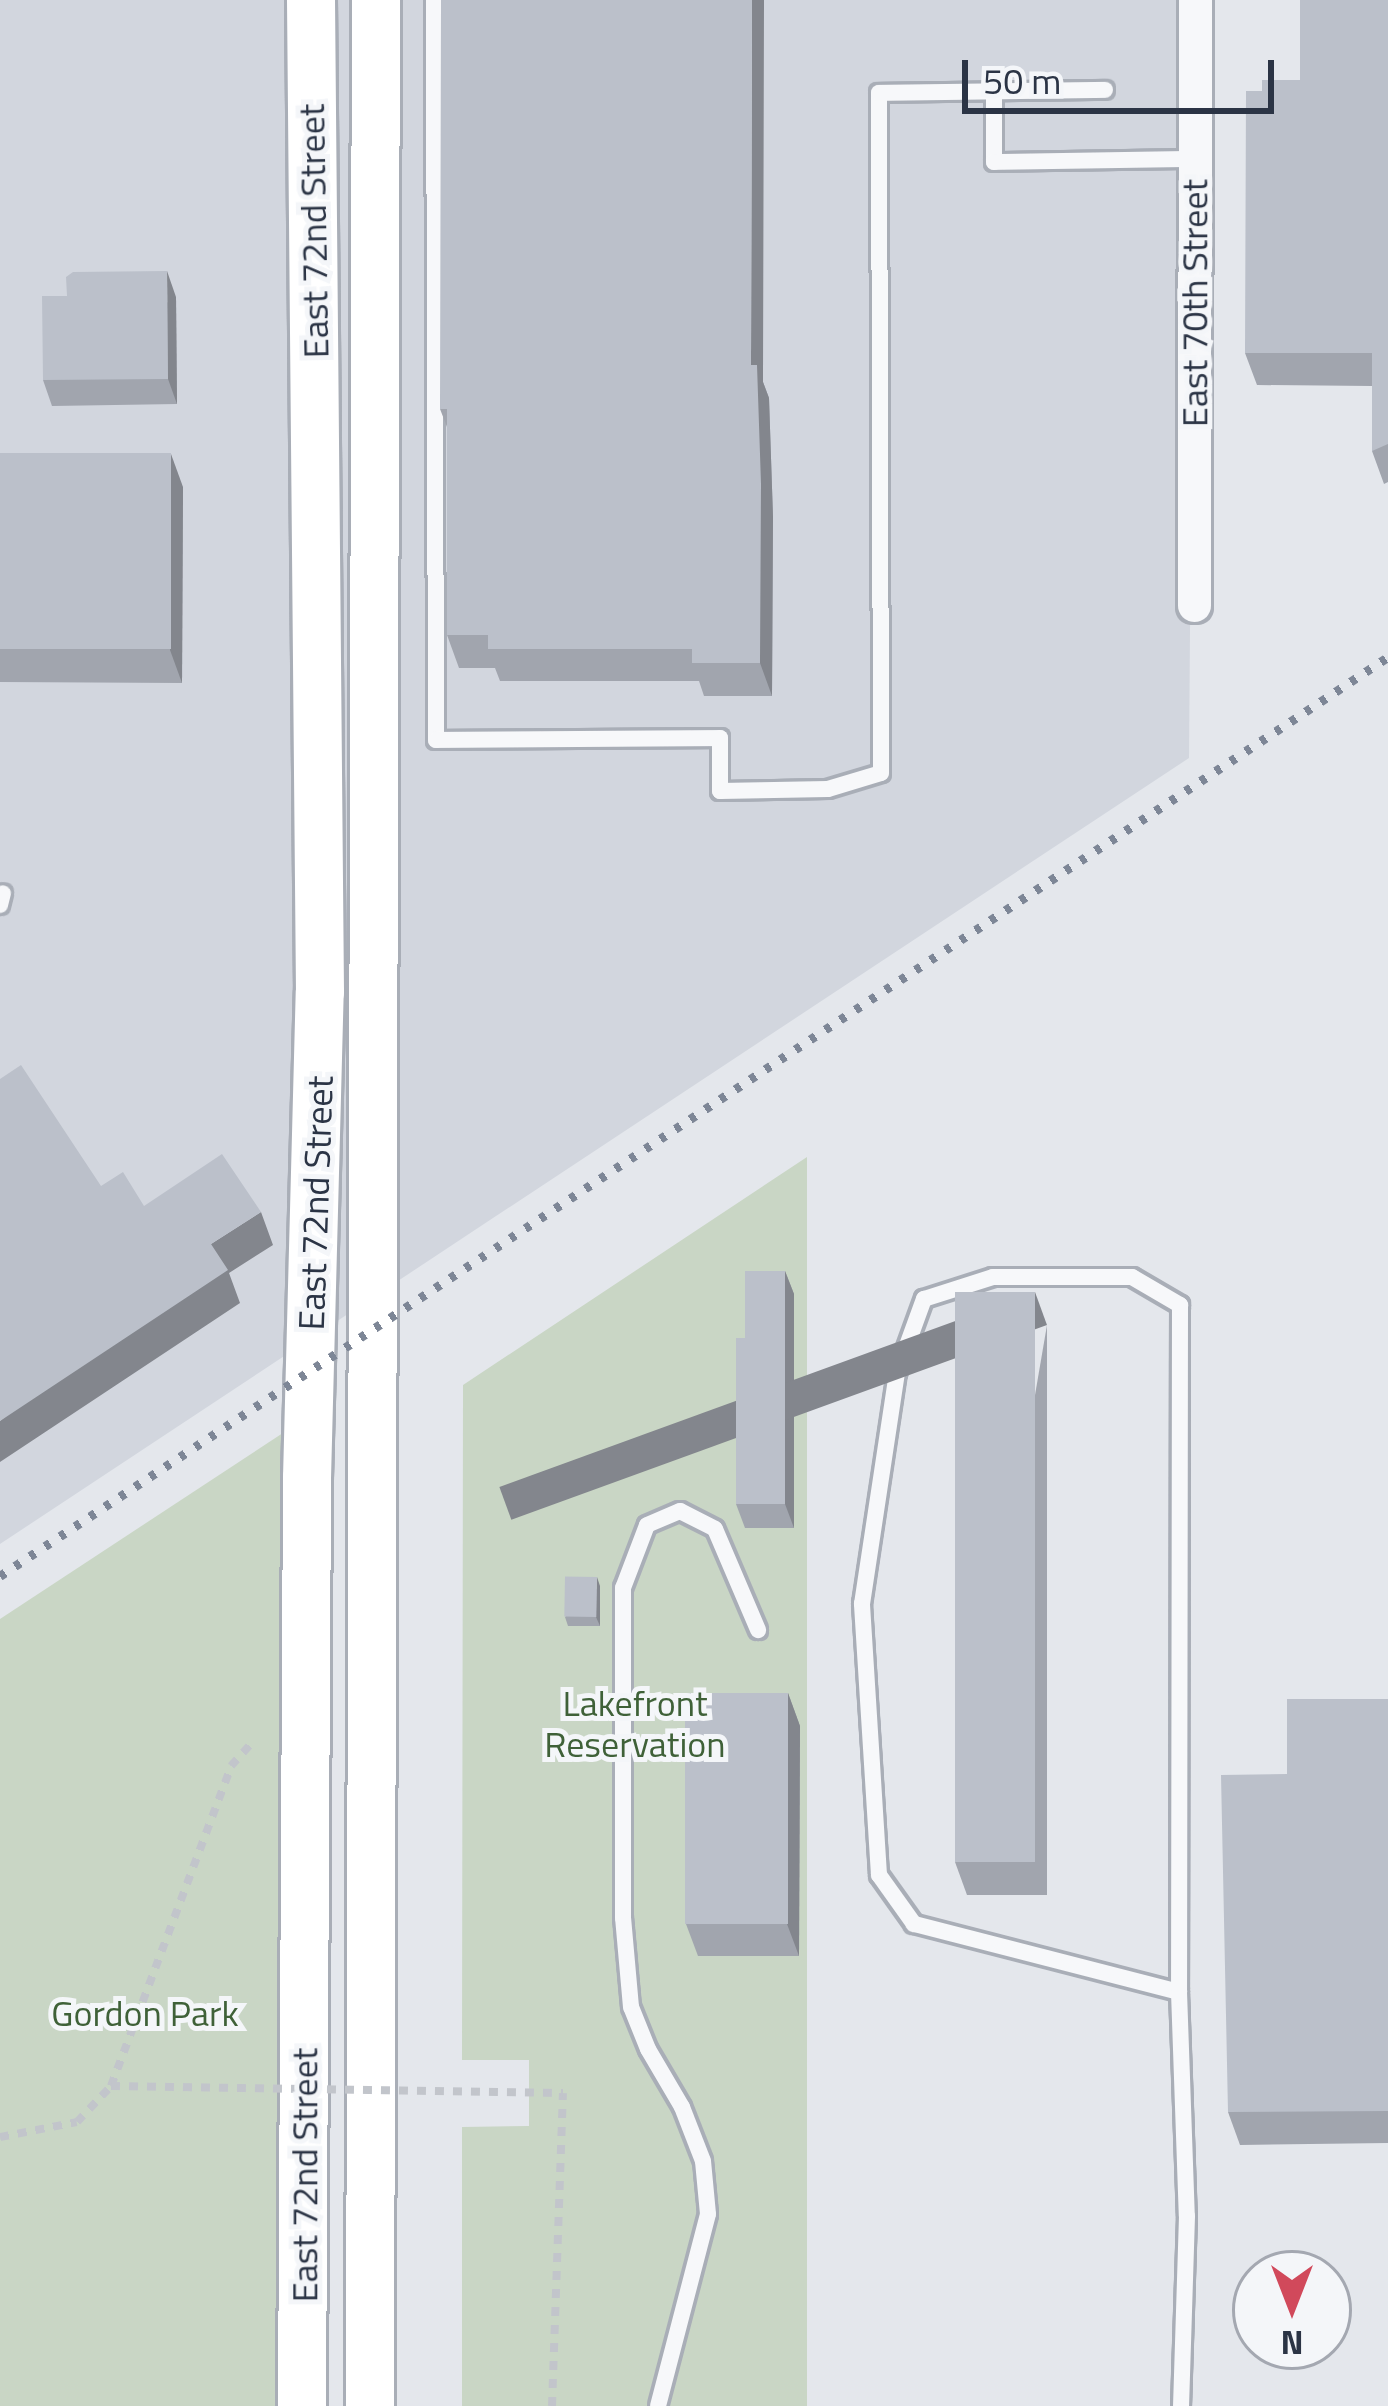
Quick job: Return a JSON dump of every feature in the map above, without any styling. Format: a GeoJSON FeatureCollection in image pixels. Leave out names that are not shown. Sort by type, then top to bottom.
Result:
{"type":"FeatureCollection","features":[{"type":"Feature","properties":{"kind":"main road","name":"East 72nd Street"},"geometry":{"type":"LineString","coordinates":[[302,2406],[307,1478],[320,992],[311,0]]}},
{"type":"Feature","properties":{"kind":"main road","name":"East 72nd Street"},"geometry":{"type":"LineString","coordinates":[[370,2406],[376,0]]}},
{"type":"Feature","properties":{"kind":"street","name":"East 70th Street"},"geometry":{"type":"LineString","coordinates":[[1194,605],[1195,0]]}},
{"type":"Feature","properties":{"kind":"lane"},"geometry":{"type":"LineString","coordinates":[[434,0],[436,740],[721,738],[720,791],[828,789],[881,773],[879,93],[1105,90]]}},
{"type":"Feature","properties":{"kind":"lane"},"geometry":{"type":"LineString","coordinates":[[994,89],[994,162],[1194,159]]}},
{"type":"Feature","properties":{"kind":"lane"},"geometry":{"type":"LineString","coordinates":[[1179,1992],[914,1924],[879,1875],[862,1604],[898,1373],[923,1299],[993,1277],[1132,1277],[1180,1305],[1179,1992],[1187,2216],[1181,2406]]}},
{"type":"Feature","properties":{"kind":"lane"},"geometry":{"type":"LineString","coordinates":[[658,2406],[708,2214],[703,2161],[682,2107],[631,2008],[622,1918],[622,1588],[646,1525],[680,1511],[715,1529],[758,1630]]}},
{"type":"Feature","properties":{"kind":"path"},"geometry":{"type":"LineString","coordinates":[[0,2137],[77,2122],[111,2086],[231,1766],[250,1745]]}},
{"type":"Feature","properties":{"kind":"path"},"geometry":{"type":"LineString","coordinates":[[111,2086],[563,2093],[552,2406]]}},
{"type":"Feature","properties":{"kind":"shaded area"},"geometry":{"type":"Polygon","coordinates":[[[0,0],[1195,0],[1189,758],[0,1544],[0,0]]]}},
{"type":"Feature","properties":{"kind":"green space","name":"Lakefront Reservation"},"geometry":{"type":"Polygon","coordinates":[[[807,1157],[807,2406],[462,2406],[462,2127],[529,2126],[529,2060],[462,2060],[463,1385],[807,1157]]]}},
{"type":"Feature","properties":{"kind":"green space","name":"Gordon Park"},"geometry":{"type":"Polygon","coordinates":[[[289,1429],[290,2406],[0,2406],[0,1619],[289,1429]]]}},
{"type":"Feature","properties":{"kind":"building"},"geometry":{"type":"Polygon","coordinates":[[[441,0],[752,0],[751,365],[757,365],[761,484],[760,663],[692,663],[692,649],[488,649],[488,635],[447,635],[447,409],[440,409],[441,0]]]}},
{"type":"Feature","properties":{"kind":"building"},"geometry":{"type":"Polygon","coordinates":[[[1300,0],[1388,0],[1388,444],[1372,451],[1372,353],[1245,353],[1246,91],[1262,91],[1262,80],[1300,80],[1300,0]]]}},
{"type":"Feature","properties":{"kind":"building"},"geometry":{"type":"Polygon","coordinates":[[[167,271],[168,379],[43,380],[42,296],[67,296],[66,277],[73,272],[167,271]]]}},
{"type":"Feature","properties":{"kind":"building"},"geometry":{"type":"Polygon","coordinates":[[[0,453],[171,453],[171,649],[0,649],[0,453]]]}},
{"type":"Feature","properties":{"kind":"building"},"geometry":{"type":"Polygon","coordinates":[[[21,1065],[101,1186],[123,1172],[144,1206],[222,1154],[261,1212],[211,1244],[228,1270],[0,1421],[0,1079],[21,1065]]]}},
{"type":"Feature","properties":{"kind":"building"},"geometry":{"type":"Polygon","coordinates":[[[745,1271],[785,1271],[785,1504],[736,1504],[736,1338],[745,1338],[745,1271]]]}},
{"type":"Feature","properties":{"kind":"building"},"geometry":{"type":"Polygon","coordinates":[[[955,1292],[1035,1292],[1035,1862],[955,1862],[955,1292]]]}},
{"type":"Feature","properties":{"kind":"building"},"geometry":{"type":"Polygon","coordinates":[[[565,1576],[597,1577],[596,1617],[564,1616],[565,1576]]]}},
{"type":"Feature","properties":{"kind":"building"},"geometry":{"type":"Polygon","coordinates":[[[685,1693],[788,1693],[788,1924],[685,1924],[685,1693]]]}},
{"type":"Feature","properties":{"kind":"building"},"geometry":{"type":"Polygon","coordinates":[[[1287,1699],[1388,1699],[1388,2111],[1228,2112],[1221,1775],[1287,1774],[1287,1699]]]}},
{"type":"Feature","properties":{"kind":"railway"},"geometry":{"type":"LineString","coordinates":[[0,1576],[1388,657]]}}]}
